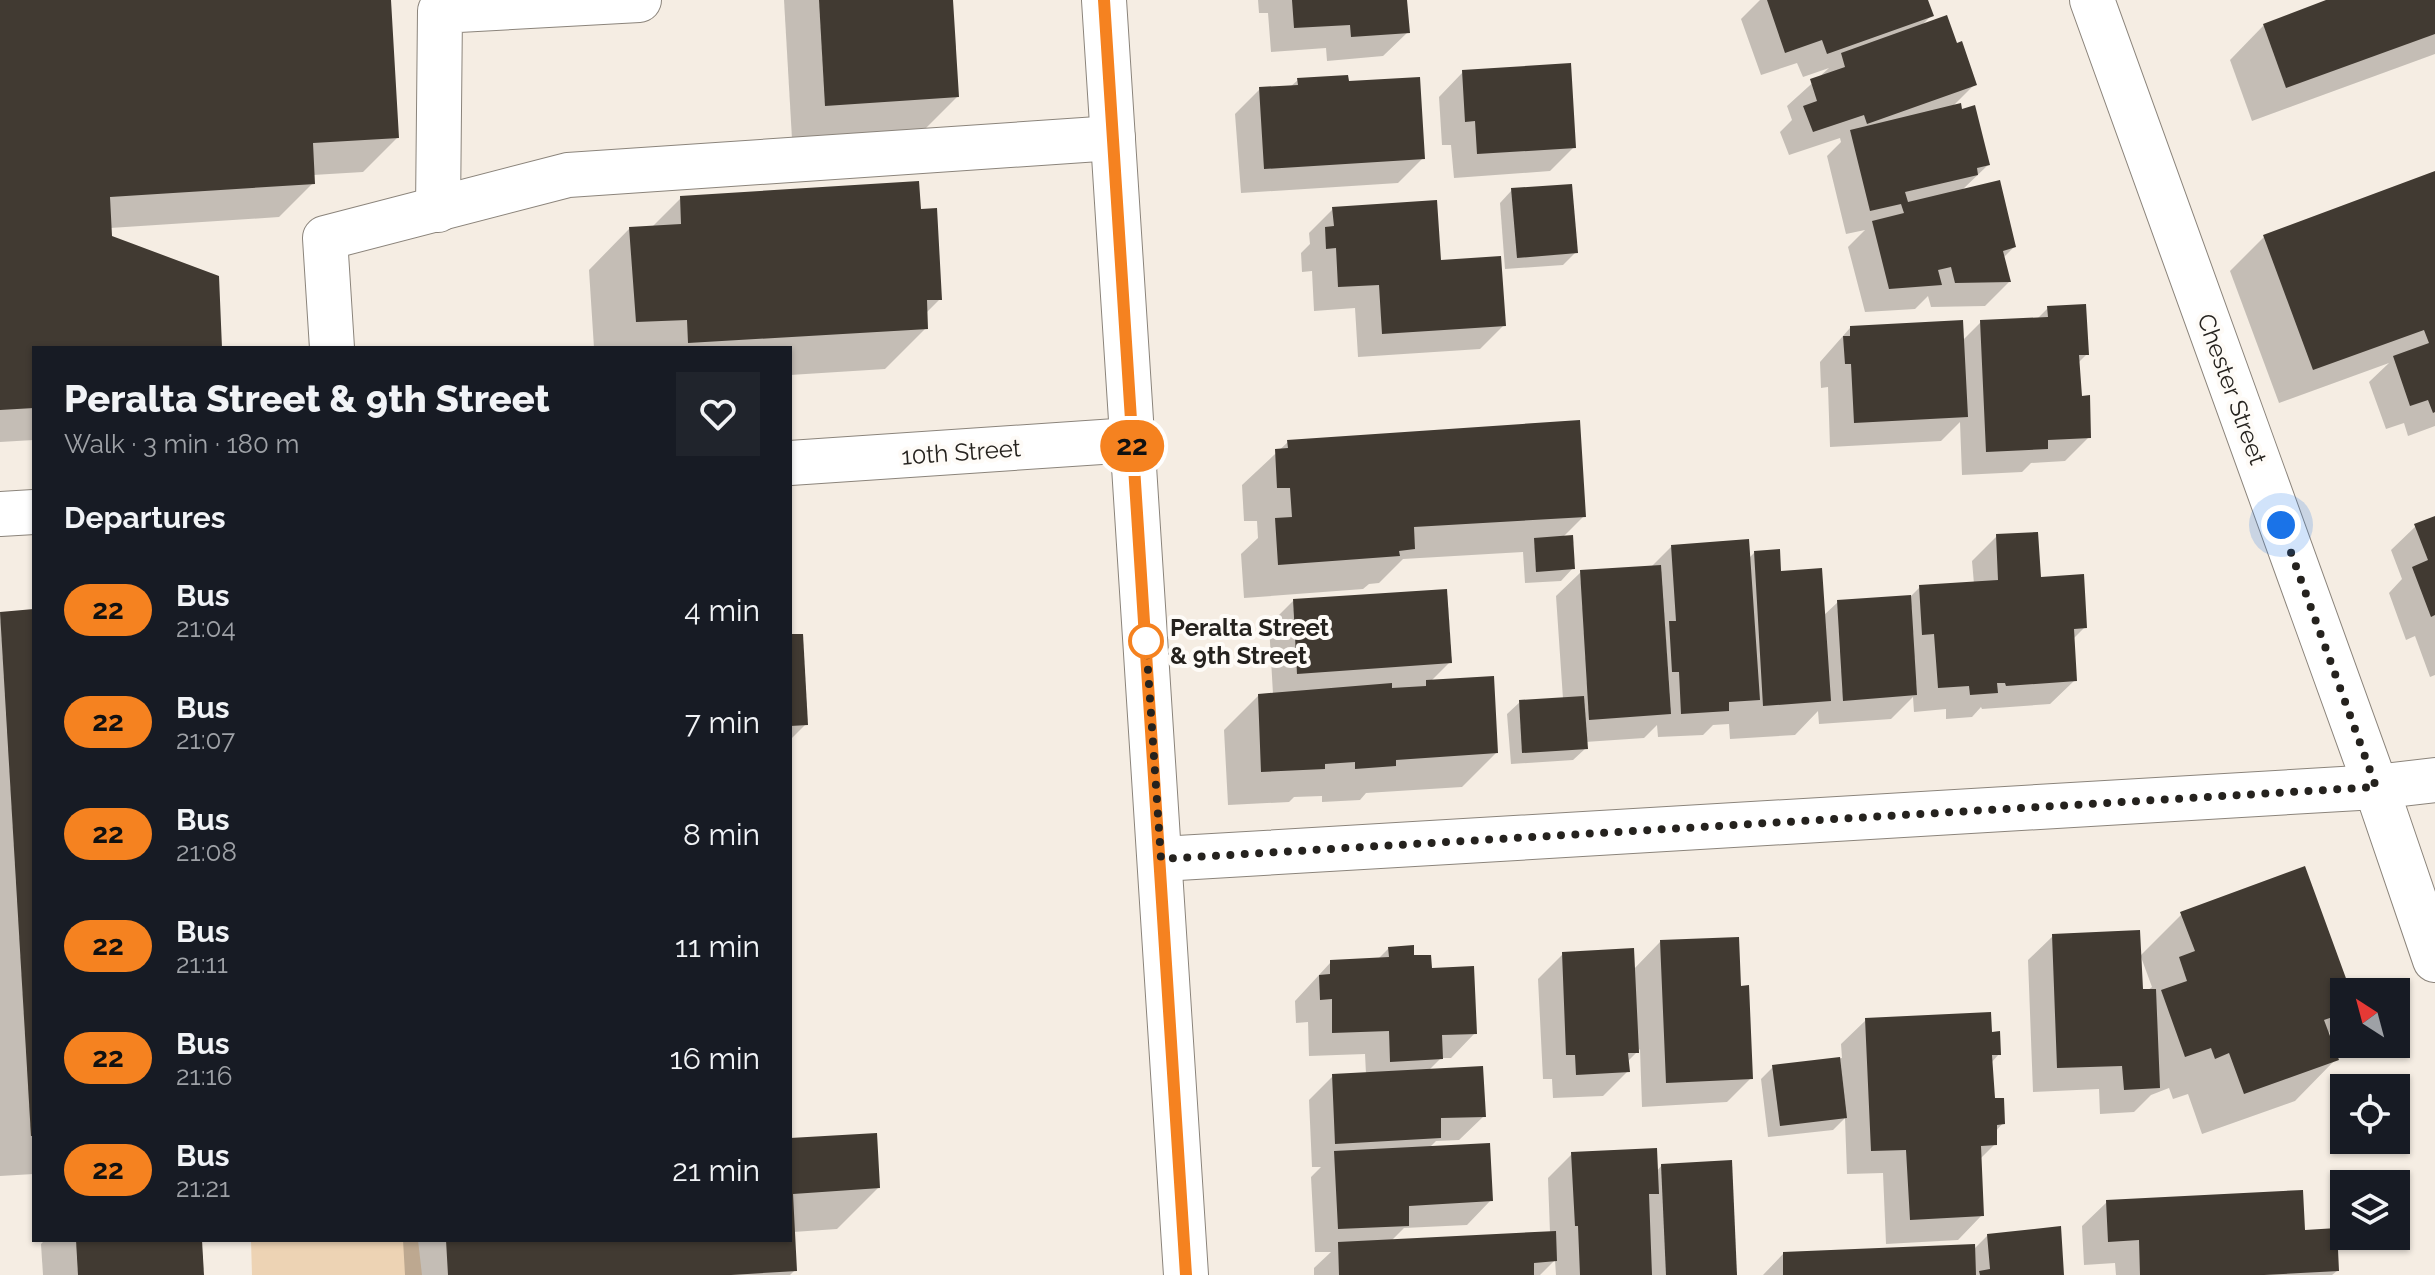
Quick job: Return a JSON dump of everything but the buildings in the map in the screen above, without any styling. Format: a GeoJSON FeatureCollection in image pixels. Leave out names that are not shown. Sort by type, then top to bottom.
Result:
{"type":"FeatureCollection","features":[{"type":"Feature","properties":{"kind":"street"},"geometry":{"type":"LineString","coordinates":[[438,210],[440,11],[639,0]]}},
{"type":"Feature","properties":{"kind":"street"},"geometry":{"type":"LineString","coordinates":[[1104,0],[1186,1275]]}},
{"type":"Feature","properties":{"kind":"street","name":"Chester Street"},"geometry":{"type":"LineString","coordinates":[[2092,0],[2376,787],[2435,960]]}},
{"type":"Feature","properties":{"kind":"street"},"geometry":{"type":"LineString","coordinates":[[332,346],[325,238],[568,175],[1113,138]]}},
{"type":"Feature","properties":{"kind":"street","name":"10th Street"},"geometry":{"type":"LineString","coordinates":[[792,463],[1131,440]]}},
{"type":"Feature","properties":{"kind":"street"},"geometry":{"type":"LineString","coordinates":[[0,514],[32,512]]}},
{"type":"Feature","properties":{"kind":"street"},"geometry":{"type":"LineString","coordinates":[[1161,859],[2376,787],[2435,780]]}},
{"type":"Feature","properties":{"kind":"shaded area"},"geometry":{"type":"Polygon","coordinates":[[[251,1242],[418,1242],[422,1275],[252,1275],[251,1242]]]}},
{"type":"Feature","properties":{"kind":"bus line","name":"22"},"geometry":{"type":"LineString","coordinates":[[1104,0],[1186,1275]]}},
{"type":"Feature","properties":{"kind":"place","name":"Peralta Street & 9th Street"},"geometry":{"type":"Point","coordinates":[1146,641]}},
{"type":"Feature","properties":{"kind":"route"},"geometry":{"type":"LineString","coordinates":[[1146,641],[1161,859],[2376,787],[2281,525]]}}]}
